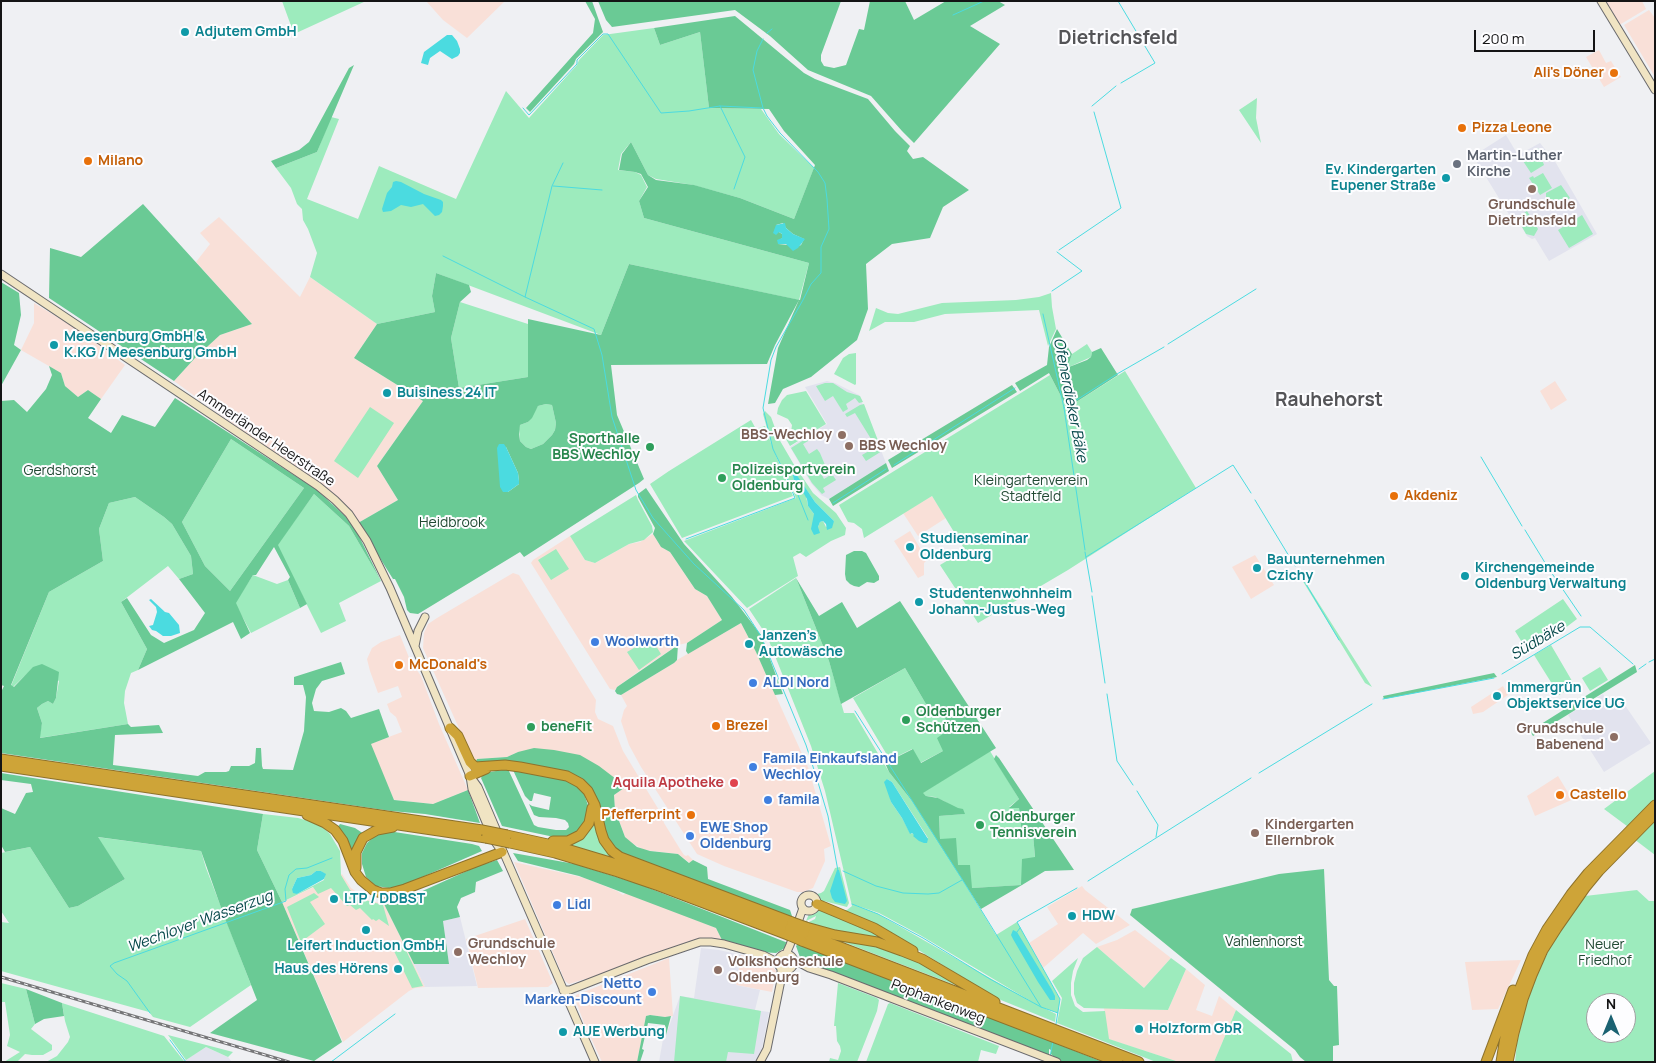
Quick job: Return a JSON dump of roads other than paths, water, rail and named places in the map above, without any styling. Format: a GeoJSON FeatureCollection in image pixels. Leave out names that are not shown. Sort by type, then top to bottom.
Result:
{"type":"FeatureCollection","features":[{"type":"Feature","properties":{"kind":"highway"},"geometry":{"type":"LineString","coordinates":[[450,728],[458,736],[472,765],[480,767],[515,766],[570,777],[578,781],[586,788],[595,805],[603,837],[608,846],[617,855],[804,934],[1118,1062]]}},
{"type":"Feature","properties":{"kind":"highway"},"geometry":{"type":"LineString","coordinates":[[1,758],[536,842],[564,842],[580,835],[590,821],[593,802]]}},
{"type":"Feature","properties":{"kind":"highway"},"geometry":{"type":"LineString","coordinates":[[1,766],[411,826],[484,834]]}},
{"type":"Feature","properties":{"kind":"highway"},"geometry":{"type":"LineString","coordinates":[[470,776],[491,767]]}},
{"type":"Feature","properties":{"kind":"highway"},"geometry":{"type":"LineString","coordinates":[[1486,1062],[1520,972],[1536,941],[1578,886],[1640,824],[1655,804]]}},
{"type":"Feature","properties":{"kind":"highway"},"geometry":{"type":"LineString","coordinates":[[293,809],[320,820],[335,830],[343,841],[355,872],[373,890],[381,893],[398,892],[502,852]]}},
{"type":"Feature","properties":{"kind":"highway"},"geometry":{"type":"LineString","coordinates":[[1640,824],[1655,814]]}},
{"type":"Feature","properties":{"kind":"highway"},"geometry":{"type":"LineString","coordinates":[[361,880],[355,860],[356,852],[363,838],[376,830],[411,826]]}},
{"type":"Feature","properties":{"kind":"highway"},"geometry":{"type":"LineString","coordinates":[[509,839],[790,928]]}},
{"type":"Feature","properties":{"kind":"highway"},"geometry":{"type":"LineString","coordinates":[[1508,1062],[1523,999],[1543,950],[1585,888],[1623,841]]}},
{"type":"Feature","properties":{"kind":"highway"},"geometry":{"type":"LineString","coordinates":[[536,842],[620,864],[790,928]]}},
{"type":"Feature","properties":{"kind":"highway"},"geometry":{"type":"LineString","coordinates":[[817,904],[881,931],[919,955],[922,959]]}},
{"type":"Feature","properties":{"kind":"highway"},"geometry":{"type":"LineString","coordinates":[[1500,1062],[1506,1031],[1520,988],[1533,955],[1547,929]]}},
{"type":"Feature","properties":{"kind":"highway"},"geometry":{"type":"LineString","coordinates":[[804,934],[836,935],[877,942],[922,959],[1015,1014]]}},
{"type":"Feature","properties":{"kind":"highway"},"geometry":{"type":"LineString","coordinates":[[804,934],[1140,1062]]}},
{"type":"Feature","properties":{"kind":"street"},"geometry":{"type":"LineString","coordinates":[[1601,1],[1655,90]]}},
{"type":"Feature","properties":{"kind":"street","name":"Ammerländer Heerstraße"},"geometry":{"type":"LineString","coordinates":[[1,274],[302,476],[335,500],[349,514],[363,535],[390,588],[470,776],[478,787],[499,836],[502,852],[595,1062]]}},
{"type":"Feature","properties":{"kind":"street"},"geometry":{"type":"LineString","coordinates":[[415,647],[418,631],[424,617]]}},
{"type":"Feature","properties":{"kind":"street"},"geometry":{"type":"LineString","coordinates":[[807,895],[814,897],[817,904],[814,909],[806,910],[801,901],[807,895]]}},
{"type":"Feature","properties":{"kind":"street"},"geometry":{"type":"LineString","coordinates":[[760,1062],[767,1049],[786,962],[806,910]]}},
{"type":"Feature","properties":{"kind":"street","name":"Pophankenweg"},"geometry":{"type":"LineString","coordinates":[[563,990],[574,989],[698,942],[720,943],[831,975],[1056,1061]]}},
{"type":"Feature","properties":{"kind":"water"},"geometry":{"type":"Polygon","coordinates":[[[447,35],[452,35],[457,41],[460,49],[458,56],[452,59],[440,51],[430,58],[428,65],[421,63],[424,52],[447,35]]]}},
{"type":"Feature","properties":{"kind":"water"},"geometry":{"type":"Polygon","coordinates":[[[396,181],[441,200],[443,202],[442,212],[435,216],[423,204],[411,207],[401,205],[391,211],[383,212],[382,209],[387,193],[392,187],[393,182],[396,181]]]}},
{"type":"Feature","properties":{"kind":"water"},"geometry":{"type":"Polygon","coordinates":[[[785,223],[786,228],[793,234],[805,239],[793,251],[786,244],[778,244],[777,240],[782,238],[782,234],[779,232],[776,235],[773,233],[776,225],[785,223]]]}},
{"type":"Feature","properties":{"kind":"water"},"geometry":{"type":"Polygon","coordinates":[[[499,444],[504,444],[506,447],[518,473],[519,484],[508,492],[503,492],[500,487],[497,448],[499,444]]]}},
{"type":"Feature","properties":{"kind":"water"},"geometry":{"type":"Polygon","coordinates":[[[792,468],[815,502],[834,521],[832,528],[827,530],[826,524],[823,521],[820,522],[818,527],[820,533],[814,535],[811,529],[814,514],[808,506],[807,499],[801,489],[794,483],[792,468]]]}},
{"type":"Feature","properties":{"kind":"water"},"geometry":{"type":"Polygon","coordinates":[[[151,599],[165,612],[169,613],[179,625],[180,633],[163,636],[152,630],[149,626],[153,625],[157,612],[156,607],[149,600],[151,599]]]}},
{"type":"Feature","properties":{"kind":"water"},"geometry":{"type":"Polygon","coordinates":[[[887,779],[892,782],[928,839],[927,843],[919,841],[912,833],[910,834],[891,802],[884,782],[887,779]]]}},
{"type":"Feature","properties":{"kind":"water"},"geometry":{"type":"Polygon","coordinates":[[[837,870],[839,870],[847,901],[845,904],[835,902],[830,891],[837,870]]]}},
{"type":"Feature","properties":{"kind":"water"},"geometry":{"type":"Polygon","coordinates":[[[316,871],[326,874],[324,879],[297,894],[293,893],[292,889],[297,878],[311,875],[316,871]]]}},
{"type":"Feature","properties":{"kind":"water"},"geometry":{"type":"Polygon","coordinates":[[[1013,930],[1017,932],[1052,990],[1055,1000],[1050,1000],[1038,982],[1011,935],[1013,930]]]}},
{"type":"Feature","properties":{"kind":"waterway"},"geometry":{"type":"LineString","coordinates":[[953,15],[984,1]]}},
{"type":"Feature","properties":{"kind":"waterway"},"geometry":{"type":"LineString","coordinates":[[1118,1],[1155,63],[1121,83]]}},
{"type":"Feature","properties":{"kind":"waterway"},"geometry":{"type":"LineString","coordinates":[[767,33],[772,29]]}},
{"type":"Feature","properties":{"kind":"waterway"},"geometry":{"type":"LineString","coordinates":[[523,108],[529,115],[577,64],[577,60],[603,34],[608,34],[661,113],[720,106],[762,108]]}},
{"type":"Feature","properties":{"kind":"waterway"},"geometry":{"type":"LineString","coordinates":[[763,39],[757,51],[753,70],[763,108],[780,133],[818,172],[825,183],[827,199],[829,229],[821,247],[821,273],[811,284],[776,347],[771,360],[763,408],[773,449],[788,480],[796,490],[808,520]]}},
{"type":"Feature","properties":{"kind":"waterway","name":"Ofenerdieker Bäke"},"geometry":{"type":"LineString","coordinates":[[1092,106],[1116,86]]}},
{"type":"Feature","properties":{"kind":"waterway"},"geometry":{"type":"LineString","coordinates":[[720,106],[745,157],[734,189]]}},
{"type":"Feature","properties":{"kind":"waterway","name":"Ofenerdieker Bäke"},"geometry":{"type":"LineString","coordinates":[[1059,250],[1121,208],[1094,112]]}},
{"type":"Feature","properties":{"kind":"waterway"},"geometry":{"type":"LineString","coordinates":[[563,163],[552,186],[525,297],[594,329],[602,355],[612,417],[636,490],[653,518],[694,564],[744,610],[761,636],[806,745],[828,816],[838,871]]}},
{"type":"Feature","properties":{"kind":"waterway"},"geometry":{"type":"LineString","coordinates":[[553,186],[602,190]]}},
{"type":"Feature","properties":{"kind":"waterway","name":"Ofenerdieker Bäke"},"geometry":{"type":"LineString","coordinates":[[1052,291],[1082,271],[1057,252]]}},
{"type":"Feature","properties":{"kind":"waterway"},"geometry":{"type":"LineString","coordinates":[[443,256],[525,297]]}},
{"type":"Feature","properties":{"kind":"waterway"},"geometry":{"type":"LineString","coordinates":[[1168,344],[1256,289]]}},
{"type":"Feature","properties":{"kind":"waterway","name":"Ofenerdieker Bäke"},"geometry":{"type":"LineString","coordinates":[[1043,314],[1064,408],[1085,550]]}},
{"type":"Feature","properties":{"kind":"waterway"},"geometry":{"type":"LineString","coordinates":[[1064,408],[1164,347]]}},
{"type":"Feature","properties":{"kind":"waterway"},"geometry":{"type":"LineString","coordinates":[[894,465],[1015,388]]}},
{"type":"Feature","properties":{"kind":"waterway"},"geometry":{"type":"LineString","coordinates":[[1481,457],[1522,526]]}},
{"type":"Feature","properties":{"kind":"waterway"},"geometry":{"type":"LineString","coordinates":[[1086,557],[1233,465],[1251,493]]}},
{"type":"Feature","properties":{"kind":"waterway"},"geometry":{"type":"LineString","coordinates":[[833,503],[886,469]]}},
{"type":"Feature","properties":{"kind":"waterway"},"geometry":{"type":"LineString","coordinates":[[686,539],[795,498],[789,484]]}},
{"type":"Feature","properties":{"kind":"waterway"},"geometry":{"type":"LineString","coordinates":[[1255,500],[1295,566]]}},
{"type":"Feature","properties":{"kind":"waterway"},"geometry":{"type":"LineString","coordinates":[[1525,530],[1547,566]]}},
{"type":"Feature","properties":{"kind":"waterway","name":"Ofenerdieker Bäke"},"geometry":{"type":"LineString","coordinates":[[1085,552],[1092,592]]}},
{"type":"Feature","properties":{"kind":"waterway"},"geometry":{"type":"LineString","coordinates":[[1551,572],[1581,616]]}},
{"type":"Feature","properties":{"kind":"waterway"},"geometry":{"type":"LineString","coordinates":[[1300,574],[1339,640]]}},
{"type":"Feature","properties":{"kind":"waterway","name":"Ofenerdieker Bäke"},"geometry":{"type":"LineString","coordinates":[[1092,596],[1105,683]]}},
{"type":"Feature","properties":{"kind":"waterway","name":"Südbäke"},"geometry":{"type":"LineString","coordinates":[[1502,674],[1580,627],[1590,627],[1633,664]]}},
{"type":"Feature","properties":{"kind":"waterway","name":"Südbäke"},"geometry":{"type":"LineString","coordinates":[[1649,662],[1655,659]]}},
{"type":"Feature","properties":{"kind":"waterway","name":"Südbäke"},"geometry":{"type":"LineString","coordinates":[[1639,669],[1646,664]]}},
{"type":"Feature","properties":{"kind":"waterway","name":"Südbäke"},"geometry":{"type":"LineString","coordinates":[[1383,699],[1494,678]]}},
{"type":"Feature","properties":{"kind":"waterway","name":"Ofenerdieker Bäke"},"geometry":{"type":"LineString","coordinates":[[1107,694],[1117,761],[1133,785]]}},
{"type":"Feature","properties":{"kind":"waterway","name":"Südbäke"},"geometry":{"type":"LineString","coordinates":[[1259,773],[1372,704]]}},
{"type":"Feature","properties":{"kind":"waterway"},"geometry":{"type":"LineString","coordinates":[[855,711],[1041,1007]]}},
{"type":"Feature","properties":{"kind":"waterway","name":"Südbäke"},"geometry":{"type":"LineString","coordinates":[[1088,881],[1251,778]]}},
{"type":"Feature","properties":{"kind":"waterway"},"geometry":{"type":"LineString","coordinates":[[1137,791],[1158,825],[1156,837]]}},
{"type":"Feature","properties":{"kind":"waterway","name":"Wechloyer Wasserzug"},"geometry":{"type":"LineString","coordinates":[[150,1013],[127,981],[110,966],[286,901],[285,889],[289,875],[296,869],[307,868],[332,858]]}},
{"type":"Feature","properties":{"kind":"waterway"},"geometry":{"type":"LineString","coordinates":[[843,871],[876,886],[903,893],[939,893],[962,880]]}},
{"type":"Feature","properties":{"kind":"waterway","name":"Ofenerdieker Bäke"},"geometry":{"type":"LineString","coordinates":[[1056,1024],[1060,999],[1017,922],[1077,888]]}},
{"type":"Feature","properties":{"kind":"waterway"},"geometry":{"type":"LineString","coordinates":[[852,904],[878,914],[923,938],[990,979],[1041,1007],[1058,1013]]}},
{"type":"Feature","properties":{"kind":"waterway","name":"Ofenerdieker Bäke"},"geometry":{"type":"LineString","coordinates":[[1017,932],[1020,928]]}},
{"type":"Feature","properties":{"kind":"waterway"},"geometry":{"type":"LineString","coordinates":[[331,1062],[395,1014]]}},
{"type":"Feature","properties":{"kind":"waterway","name":"Wechloyer Wasserzug"},"geometry":{"type":"LineString","coordinates":[[170,1040],[186,1062]]}},
{"type":"Feature","properties":{"kind":"waterway","name":"Ofenerdieker Bäke"},"geometry":{"type":"LineString","coordinates":[[1050,1057],[1053,1041]]}},
{"type":"Feature","properties":{"kind":"railway"},"geometry":{"type":"LineString","coordinates":[[1,977],[289,1062]]}},
{"type":"Feature","properties":{"kind":"place","name":"Adjutem GmbH"},"geometry":{"type":"Point","coordinates":[185,32]}},
{"type":"Feature","properties":{"kind":"place","name":"Ali's Döner"},"geometry":{"type":"Point","coordinates":[1614,73]}},
{"type":"Feature","properties":{"kind":"place","name":"Pizza Leone"},"geometry":{"type":"Point","coordinates":[1462,128]}},
{"type":"Feature","properties":{"kind":"place","name":"Milano"},"geometry":{"type":"Point","coordinates":[88,161]}},
{"type":"Feature","properties":{"kind":"place","name":"Martin-Luther Kirche"},"geometry":{"type":"Point","coordinates":[1457,164]}},
{"type":"Feature","properties":{"kind":"place","name":"Ev. Kindergarten Eupener Straße"},"geometry":{"type":"Point","coordinates":[1446,178]}},
{"type":"Feature","properties":{"kind":"place","name":"Grundschule Dietrichsfeld"},"geometry":{"type":"Point","coordinates":[1532,189]}},
{"type":"Feature","properties":{"kind":"place","name":"Meesenburg GmbH & K.KG / Meesenburg GmbH"},"geometry":{"type":"Point","coordinates":[54,345]}},
{"type":"Feature","properties":{"kind":"place","name":"Buisiness 24 IT"},"geometry":{"type":"Point","coordinates":[387,393]}},
{"type":"Feature","properties":{"kind":"place","name":"BBS-Wechloy"},"geometry":{"type":"Point","coordinates":[842,435]}},
{"type":"Feature","properties":{"kind":"place","name":"BBS Wechloy"},"geometry":{"type":"Point","coordinates":[849,446]}},
{"type":"Feature","properties":{"kind":"place","name":"Sporthalle BBS Wechloy"},"geometry":{"type":"Point","coordinates":[650,447]}},
{"type":"Feature","properties":{"kind":"place","name":"Polizeisportverein Oldenburg"},"geometry":{"type":"Point","coordinates":[722,478]}},
{"type":"Feature","properties":{"kind":"place","name":"Akdeniz"},"geometry":{"type":"Point","coordinates":[1394,496]}},
{"type":"Feature","properties":{"kind":"place","name":"Studienseminar Oldenburg"},"geometry":{"type":"Point","coordinates":[910,547]}},
{"type":"Feature","properties":{"kind":"place","name":"Bauunternehmen Czichy"},"geometry":{"type":"Point","coordinates":[1257,568]}},
{"type":"Feature","properties":{"kind":"place","name":"Kirchengemeinde Oldenburg Verwaltung"},"geometry":{"type":"Point","coordinates":[1465,576]}},
{"type":"Feature","properties":{"kind":"place","name":"Studentenwohnheim Johann-Justus-Weg"},"geometry":{"type":"Point","coordinates":[919,602]}},
{"type":"Feature","properties":{"kind":"place","name":"Woolworth"},"geometry":{"type":"Point","coordinates":[595,642]}},
{"type":"Feature","properties":{"kind":"place","name":"Janzen’s Autowäsche"},"geometry":{"type":"Point","coordinates":[749,644]}},
{"type":"Feature","properties":{"kind":"place","name":"McDonald's"},"geometry":{"type":"Point","coordinates":[399,665]}},
{"type":"Feature","properties":{"kind":"place","name":"ALDI Nord"},"geometry":{"type":"Point","coordinates":[753,683]}},
{"type":"Feature","properties":{"kind":"place","name":"Immergrün Objektservice UG"},"geometry":{"type":"Point","coordinates":[1497,696]}},
{"type":"Feature","properties":{"kind":"place","name":"Oldenburger Schützen"},"geometry":{"type":"Point","coordinates":[906,720]}},
{"type":"Feature","properties":{"kind":"place","name":"Brezel"},"geometry":{"type":"Point","coordinates":[716,726]}},
{"type":"Feature","properties":{"kind":"place","name":"beneFit"},"geometry":{"type":"Point","coordinates":[531,727]}},
{"type":"Feature","properties":{"kind":"place","name":"Grundschule Babenend"},"geometry":{"type":"Point","coordinates":[1614,737]}},
{"type":"Feature","properties":{"kind":"place","name":"Famila Einkaufsland Wechloy"},"geometry":{"type":"Point","coordinates":[753,767]}},
{"type":"Feature","properties":{"kind":"place","name":"Aquila Apotheke"},"geometry":{"type":"Point","coordinates":[734,783]}},
{"type":"Feature","properties":{"kind":"place","name":"Castello"},"geometry":{"type":"Point","coordinates":[1560,795]}},
{"type":"Feature","properties":{"kind":"place","name":"famila"},"geometry":{"type":"Point","coordinates":[768,800]}},
{"type":"Feature","properties":{"kind":"place","name":"Pfefferprint"},"geometry":{"type":"Point","coordinates":[691,815]}},
{"type":"Feature","properties":{"kind":"place","name":"Oldenburger Tennisverein"},"geometry":{"type":"Point","coordinates":[980,825]}},
{"type":"Feature","properties":{"kind":"place","name":"Kindergarten Ellernbrok"},"geometry":{"type":"Point","coordinates":[1255,833]}},
{"type":"Feature","properties":{"kind":"place","name":"EWE Shop Oldenburg"},"geometry":{"type":"Point","coordinates":[690,836]}},
{"type":"Feature","properties":{"kind":"place","name":"LTP / DDBST"},"geometry":{"type":"Point","coordinates":[334,899]}},
{"type":"Feature","properties":{"kind":"place","name":"Lidl"},"geometry":{"type":"Point","coordinates":[557,905]}},
{"type":"Feature","properties":{"kind":"place","name":"HDW"},"geometry":{"type":"Point","coordinates":[1072,916]}},
{"type":"Feature","properties":{"kind":"place","name":"Leifert Induction GmbH"},"geometry":{"type":"Point","coordinates":[366,930]}},
{"type":"Feature","properties":{"kind":"place","name":"Grundschule Wechloy"},"geometry":{"type":"Point","coordinates":[458,952]}},
{"type":"Feature","properties":{"kind":"place","name":"Haus des Hörens"},"geometry":{"type":"Point","coordinates":[398,969]}},
{"type":"Feature","properties":{"kind":"place","name":"Volkshochschule Oldenburg"},"geometry":{"type":"Point","coordinates":[718,970]}},
{"type":"Feature","properties":{"kind":"place","name":"Netto Marken-Discount"},"geometry":{"type":"Point","coordinates":[652,992]}},
{"type":"Feature","properties":{"kind":"place","name":"Holzform GbR"},"geometry":{"type":"Point","coordinates":[1139,1029]}},
{"type":"Feature","properties":{"kind":"place","name":"AUE Werbung"},"geometry":{"type":"Point","coordinates":[563,1032]}},
{"type":"Feature","properties":{"kind":"district","name":"Dietrichsfeld"},"geometry":{"type":"Point","coordinates":[1118,39]}},
{"type":"Feature","properties":{"kind":"district","name":"Rauhehorst"},"geometry":{"type":"Point","coordinates":[1329,401]}},
{"type":"Feature","properties":{"kind":"park label","name":"Gerdshorst"},"geometry":{"type":"Point","coordinates":[60,471]}},
{"type":"Feature","properties":{"kind":"park label","name":"Kleingartenverein Stadtfeld"},"geometry":{"type":"Point","coordinates":[1031,490]}},
{"type":"Feature","properties":{"kind":"park label","name":"Heidbrook"},"geometry":{"type":"Point","coordinates":[452,523]}},
{"type":"Feature","properties":{"kind":"park label","name":"Vahlenhorst"},"geometry":{"type":"Point","coordinates":[1264,942]}},
{"type":"Feature","properties":{"kind":"park label","name":"Neuer Friedhof"},"geometry":{"type":"Point","coordinates":[1605,954]}}]}
